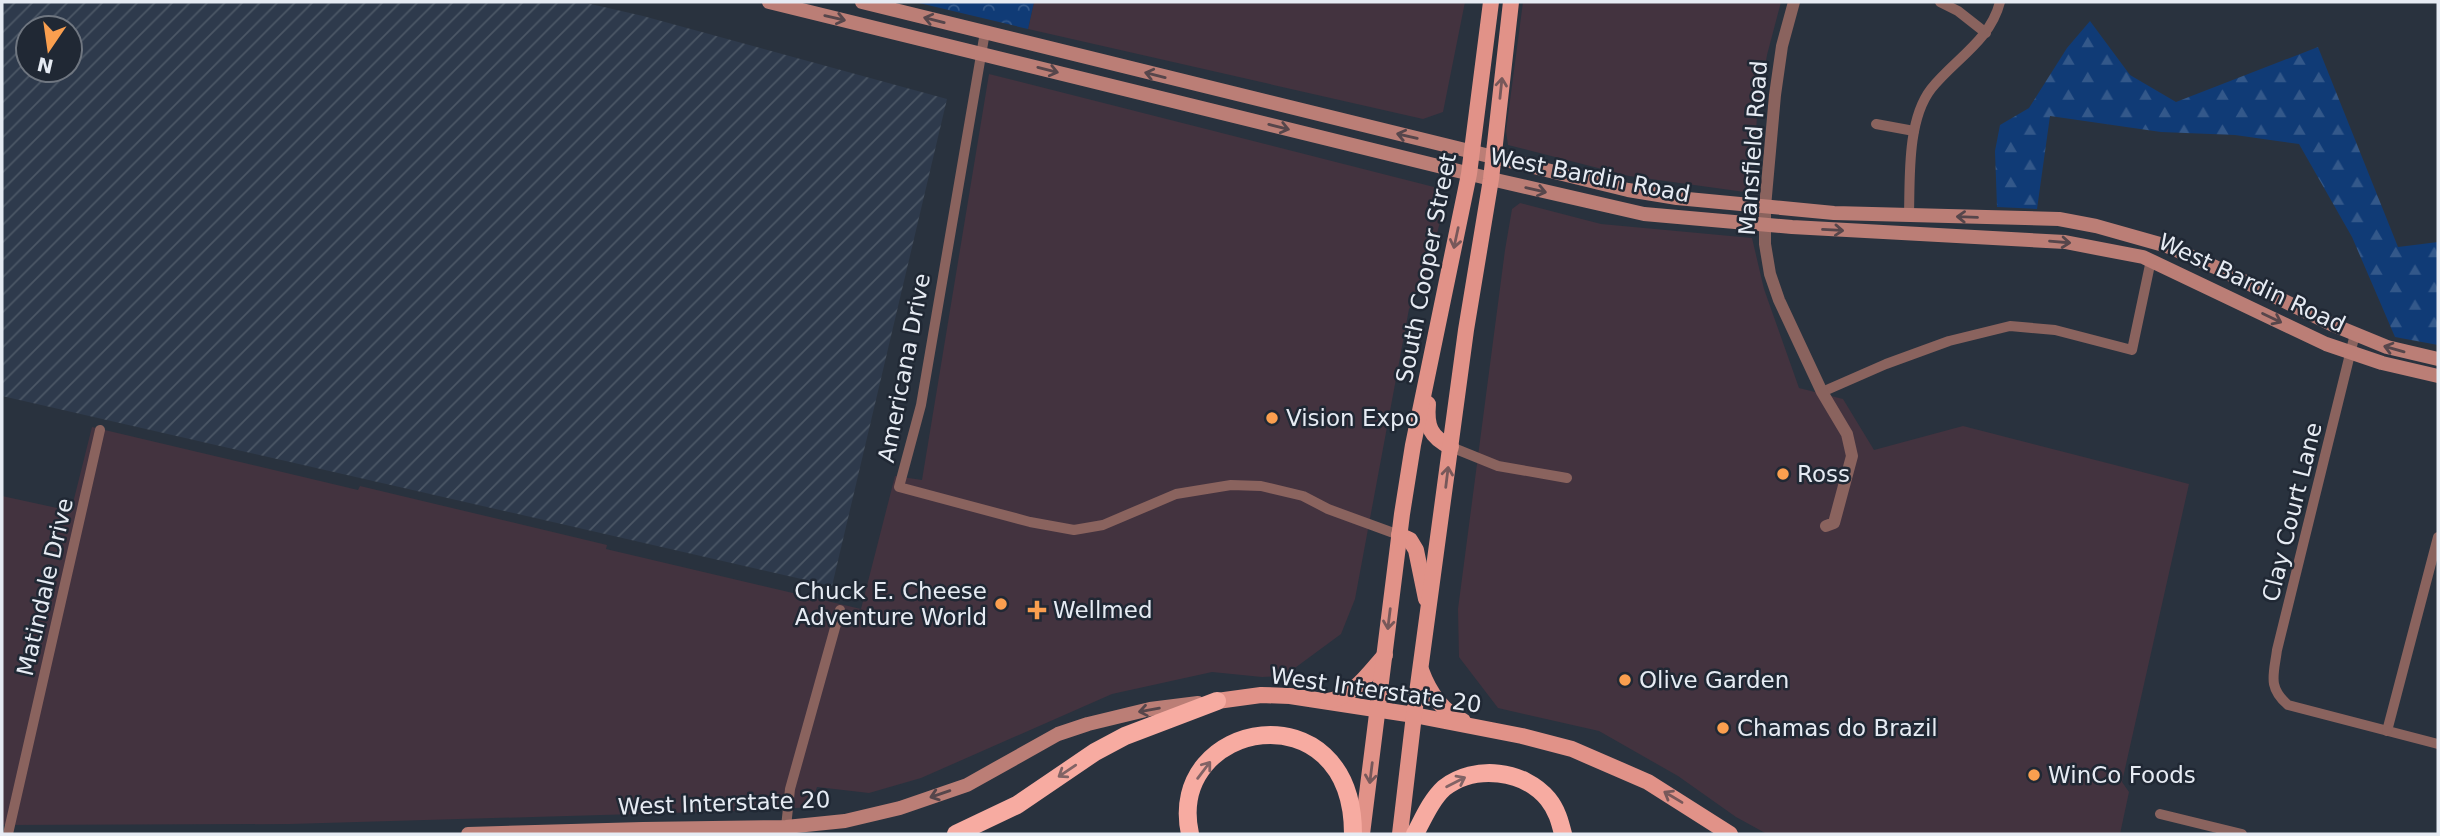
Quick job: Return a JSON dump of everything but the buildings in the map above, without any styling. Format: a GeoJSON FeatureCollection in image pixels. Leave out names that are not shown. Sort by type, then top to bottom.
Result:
{"type":"FeatureCollection","features":[{"type":"Feature","properties":{"kind":"highway"},"geometry":{"type":"LineString","coordinates":[[956,834],[1017,805],[1095,751],[1125,736],[1217,701]]}},
{"type":"Feature","properties":{"kind":"highway"},"geometry":{"type":"LineString","coordinates":[[1190,834],[1187,823],[1190,797],[1205,766],[1227,746],[1266,734],[1303,741],[1333,764],[1344,780],[1352,803],[1353,834]]}},
{"type":"Feature","properties":{"kind":"highway"},"geometry":{"type":"LineString","coordinates":[[1415,834],[1443,790],[1455,781],[1474,774],[1494,773],[1527,782],[1547,798],[1555,810],[1563,834]]}},
{"type":"Feature","properties":{"kind":"main road","name":"West Bardin Road"},"geometry":{"type":"LineString","coordinates":[[769,2],[1491,180],[1644,214],[1765,225],[2065,242],[2110,249],[2151,260],[2312,338],[2351,354],[2438,376]]}},
{"type":"Feature","properties":{"kind":"main road","name":"West Bardin Road"},"geometry":{"type":"LineString","coordinates":[[862,2],[1628,190],[1677,198],[1834,213],[2059,219],[2096,226],[2167,246],[2387,347],[2438,359]]}},
{"type":"Feature","properties":{"kind":"main road","name":"South Cooper Street"},"geometry":{"type":"LineString","coordinates":[[1362,834],[1399,535],[1413,445],[1473,151],[1491,2]]}},
{"type":"Feature","properties":{"kind":"main road","name":"South Cooper Street"},"geometry":{"type":"LineString","coordinates":[[1400,834],[1466,330],[1491,180],[1511,2]]}},
{"type":"Feature","properties":{"kind":"main road"},"geometry":{"type":"LineString","coordinates":[[1217,112],[1221,91]]}},
{"type":"Feature","properties":{"kind":"main road"},"geometry":{"type":"LineString","coordinates":[[1431,356],[1426,420],[1431,434],[1451,447]]}},
{"type":"Feature","properties":{"kind":"main road"},"geometry":{"type":"LineString","coordinates":[[1399,535],[1410,540],[1416,550],[1428,608]]}},
{"type":"Feature","properties":{"kind":"main road"},"geometry":{"type":"LineString","coordinates":[[1325,702],[1335,700],[1354,689],[1385,655]]}},
{"type":"Feature","properties":{"kind":"main road"},"geometry":{"type":"LineString","coordinates":[[1420,666],[1436,701],[1452,716],[1474,727]]}},
{"type":"Feature","properties":{"kind":"main road","name":"West Interstate 20"},"geometry":{"type":"LineString","coordinates":[[468,834],[786,827],[845,821],[900,808],[968,785],[1058,734],[1088,724],[1150,709],[1261,695],[1290,696],[1414,715],[1572,749],[1648,782],[1730,834]]}},
{"type":"Feature","properties":{"kind":"street","name":"Mansfield Road"},"geometry":{"type":"LineString","coordinates":[[1794,2],[1782,46],[1775,95],[1765,225],[1770,274],[1779,300],[1822,392],[1847,434],[1852,456],[1833,523],[1826,526]]}},
{"type":"Feature","properties":{"kind":"street"},"geometry":{"type":"LineString","coordinates":[[1940,2],[1958,11],[1986,33]]}},
{"type":"Feature","properties":{"kind":"street"},"geometry":{"type":"LineString","coordinates":[[1909,215],[1914,131],[1930,90],[1986,33],[1997,14],[2000,2]]}},
{"type":"Feature","properties":{"kind":"street","name":"Americana Drive"},"geometry":{"type":"LineString","coordinates":[[985,32],[921,405],[900,487],[1030,522],[1073,530],[1103,525],[1176,494],[1231,485],[1261,486],[1303,496],[1328,509],[1399,535]]}},
{"type":"Feature","properties":{"kind":"street"},"geometry":{"type":"LineString","coordinates":[[1876,124],[1914,131]]}},
{"type":"Feature","properties":{"kind":"street"},"geometry":{"type":"LineString","coordinates":[[1822,392],[1886,364],[1949,341],[2010,326],[2055,330],[2132,350],[2151,260]]}},
{"type":"Feature","properties":{"kind":"street","name":"Clay Court Lane"},"geometry":{"type":"LineString","coordinates":[[2355,334],[2277,650],[2273,686],[2280,699],[2288,705],[2387,731]]}},
{"type":"Feature","properties":{"kind":"street","name":"Matindale Drive"},"geometry":{"type":"LineString","coordinates":[[8,834],[100,430]]}},
{"type":"Feature","properties":{"kind":"street"},"geometry":{"type":"LineString","coordinates":[[1451,447],[1498,466],[1567,478]]}},
{"type":"Feature","properties":{"kind":"street"},"geometry":{"type":"LineString","coordinates":[[2438,537],[2387,731],[2438,744]]}},
{"type":"Feature","properties":{"kind":"street"},"geometry":{"type":"LineString","coordinates":[[786,827],[790,789],[840,610]]}},
{"type":"Feature","properties":{"kind":"street"},"geometry":{"type":"LineString","coordinates":[[2160,814],[2242,834]]}},
{"type":"Feature","properties":{"kind":"shaded area"},"geometry":{"type":"Polygon","coordinates":[[[2,2],[582,2],[643,16],[947,99],[832,586],[2,396],[2,2]]]}},
{"type":"Feature","properties":{"kind":"shaded area"},"geometry":{"type":"Polygon","coordinates":[[[1034,2],[1465,2],[1443,112],[1423,119],[1028,29],[1034,2]]]}},
{"type":"Feature","properties":{"kind":"shaded area"},"geometry":{"type":"Polygon","coordinates":[[[1523,2],[1781,2],[1767,55],[1757,116],[1752,193],[1629,176],[1508,145],[1506,131],[1523,2]]]}},
{"type":"Feature","properties":{"kind":"shaded area"},"geometry":{"type":"Polygon","coordinates":[[[989,74],[1434,187],[1439,203],[1440,222],[1424,284],[1409,309],[1355,599],[1341,634],[1284,676],[1262,677],[1212,672],[1112,694],[921,778],[869,793],[817,787],[810,807],[290,824],[2,825],[2,496],[71,511],[92,427],[358,490],[360,486],[607,545],[606,549],[861,609],[895,476],[922,480],[989,74]]]}},
{"type":"Feature","properties":{"kind":"shaded area"},"geometry":{"type":"Polygon","coordinates":[[[1520,203],[1601,224],[1752,238],[1764,289],[1799,388],[1843,399],[1874,450],[1963,426],[2189,484],[2122,782],[2129,792],[2120,834],[1767,834],[1736,817],[1678,776],[1599,731],[1498,708],[1459,657],[1458,609],[1505,250],[1512,209],[1520,203]]]}},
{"type":"Feature","properties":{"kind":"green space"},"geometry":{"type":"Polygon","coordinates":[[[915,2],[1034,2],[1028,29],[915,2]]]}},
{"type":"Feature","properties":{"kind":"green space"},"geometry":{"type":"Polygon","coordinates":[[[2090,21],[2130,75],[2176,102],[2318,47],[2398,247],[2438,242],[2438,345],[2395,337],[2352,237],[2299,144],[2235,135],[2161,132],[2050,116],[2037,209],[1997,207],[1995,151],[2000,125],[2029,108],[2067,48],[2090,21]]]}},
{"type":"Feature","properties":{"kind":"place","name":"Vision Expo"},"geometry":{"type":"Point","coordinates":[1272,418]}},
{"type":"Feature","properties":{"kind":"place","name":"Ross"},"geometry":{"type":"Point","coordinates":[1783,474]}},
{"type":"Feature","properties":{"kind":"place","name":"Chuck E. Cheese Adventure World"},"geometry":{"type":"Point","coordinates":[1001,604]}},
{"type":"Feature","properties":{"kind":"place","name":"Wellmed"},"geometry":{"type":"Point","coordinates":[1037,610]}},
{"type":"Feature","properties":{"kind":"place","name":"Olive Garden"},"geometry":{"type":"Point","coordinates":[1625,680]}},
{"type":"Feature","properties":{"kind":"place","name":"Chamas do Brazil"},"geometry":{"type":"Point","coordinates":[1723,728]}},
{"type":"Feature","properties":{"kind":"place","name":"WinCo Foods"},"geometry":{"type":"Point","coordinates":[2034,775]}}]}
